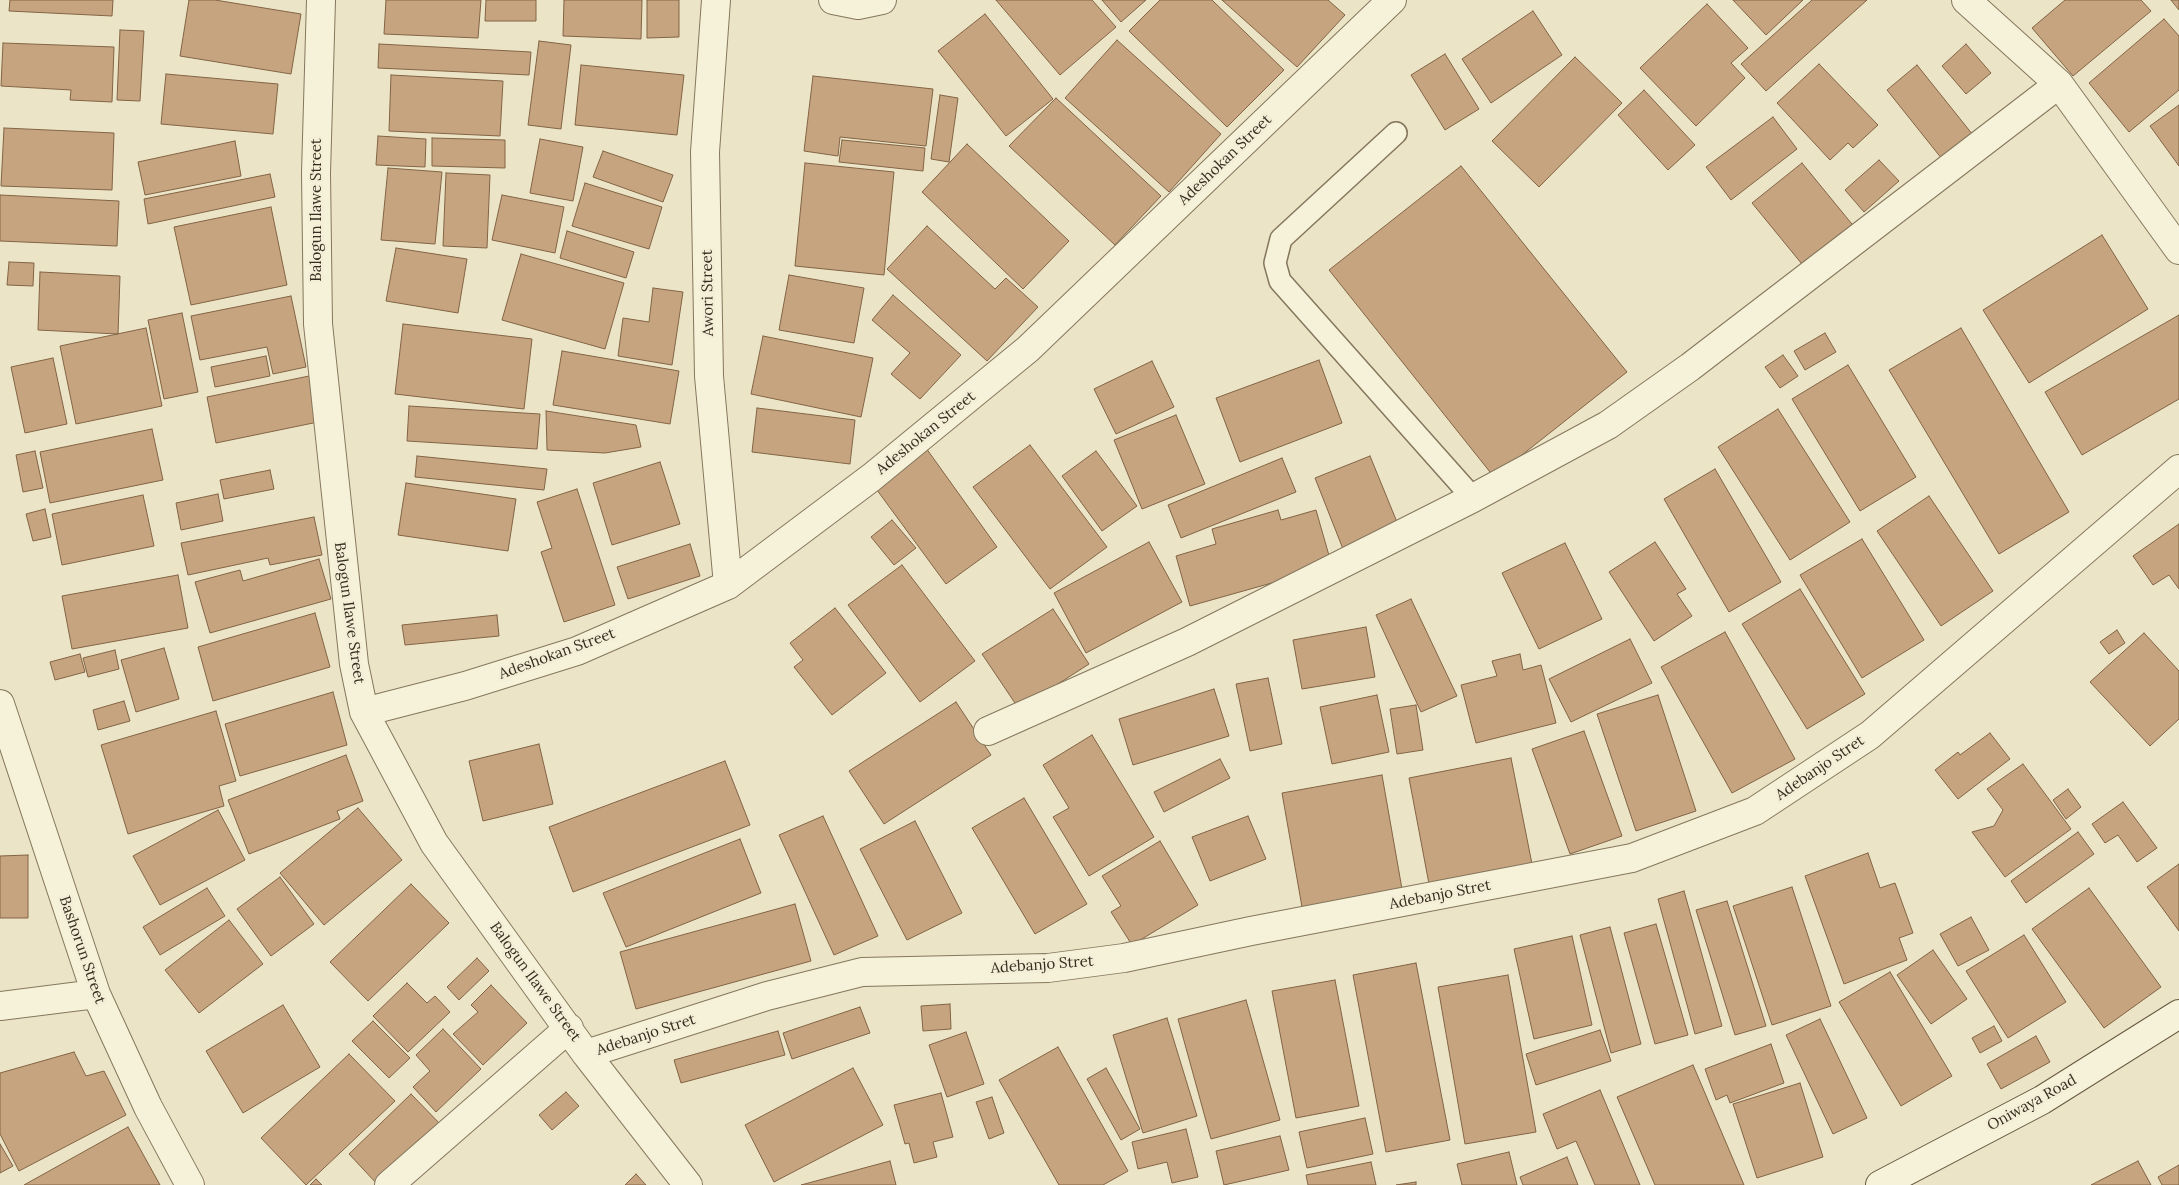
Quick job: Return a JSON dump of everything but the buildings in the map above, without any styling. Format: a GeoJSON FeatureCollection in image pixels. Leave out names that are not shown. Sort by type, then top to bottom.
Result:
{"type":"FeatureCollection","features":[{"type":"Feature","properties":{"kind":"street","name":"Balogun Ilawe Street"},"geometry":{"type":"LineString","coordinates":[[321,0],[316,174],[318,324],[354,664],[364,712],[434,843],[586,1054],[688,1185]]}},
{"type":"Feature","properties":{"kind":"street","name":"Awori Street"},"geometry":{"type":"LineString","coordinates":[[716,0],[705,152],[709,376],[728,585]]}},
{"type":"Feature","properties":{"kind":"street"},"geometry":{"type":"LineString","coordinates":[[833,0],[858,5],[882,0]]}},
{"type":"Feature","properties":{"kind":"street","name":"Adeshokan Street"},"geometry":{"type":"LineString","coordinates":[[364,712],[465,686],[577,651],[728,585],[872,477],[1028,348],[1392,0]]}},
{"type":"Feature","properties":{"kind":"street"},"geometry":{"type":"LineString","coordinates":[[1966,0],[2059,84],[2179,250]]}},
{"type":"Feature","properties":{"kind":"street"},"geometry":{"type":"LineString","coordinates":[[988,731],[1187,642],[1473,498],[1608,424],[1690,367],[2059,84]]}},
{"type":"Feature","properties":{"kind":"street","name":"Adebanjo Stret"},"geometry":{"type":"LineString","coordinates":[[586,1054],[767,996],[862,972],[1048,968],[1124,958],[1250,931],[1641,855],[1755,811],[1870,734],[2179,469]]}},
{"type":"Feature","properties":{"kind":"street","name":"Bashorun Street"},"geometry":{"type":"LineString","coordinates":[[0,704],[96,994],[148,1107],[190,1185]]}},
{"type":"Feature","properties":{"kind":"street"},"geometry":{"type":"LineString","coordinates":[[0,1006],[96,994]]}},
{"type":"Feature","properties":{"kind":"street","name":"Oniwaya Road"},"geometry":{"type":"LineString","coordinates":[[1880,1185],[2042,1100],[2179,1014]]}},
{"type":"Feature","properties":{"kind":"street"},"geometry":{"type":"LineString","coordinates":[[389,1185],[569,1028]]}},
{"type":"Feature","properties":{"kind":"lane"},"geometry":{"type":"LineString","coordinates":[[1396,133],[1281,239],[1275,263],[1280,281],[1473,498]]}}]}
